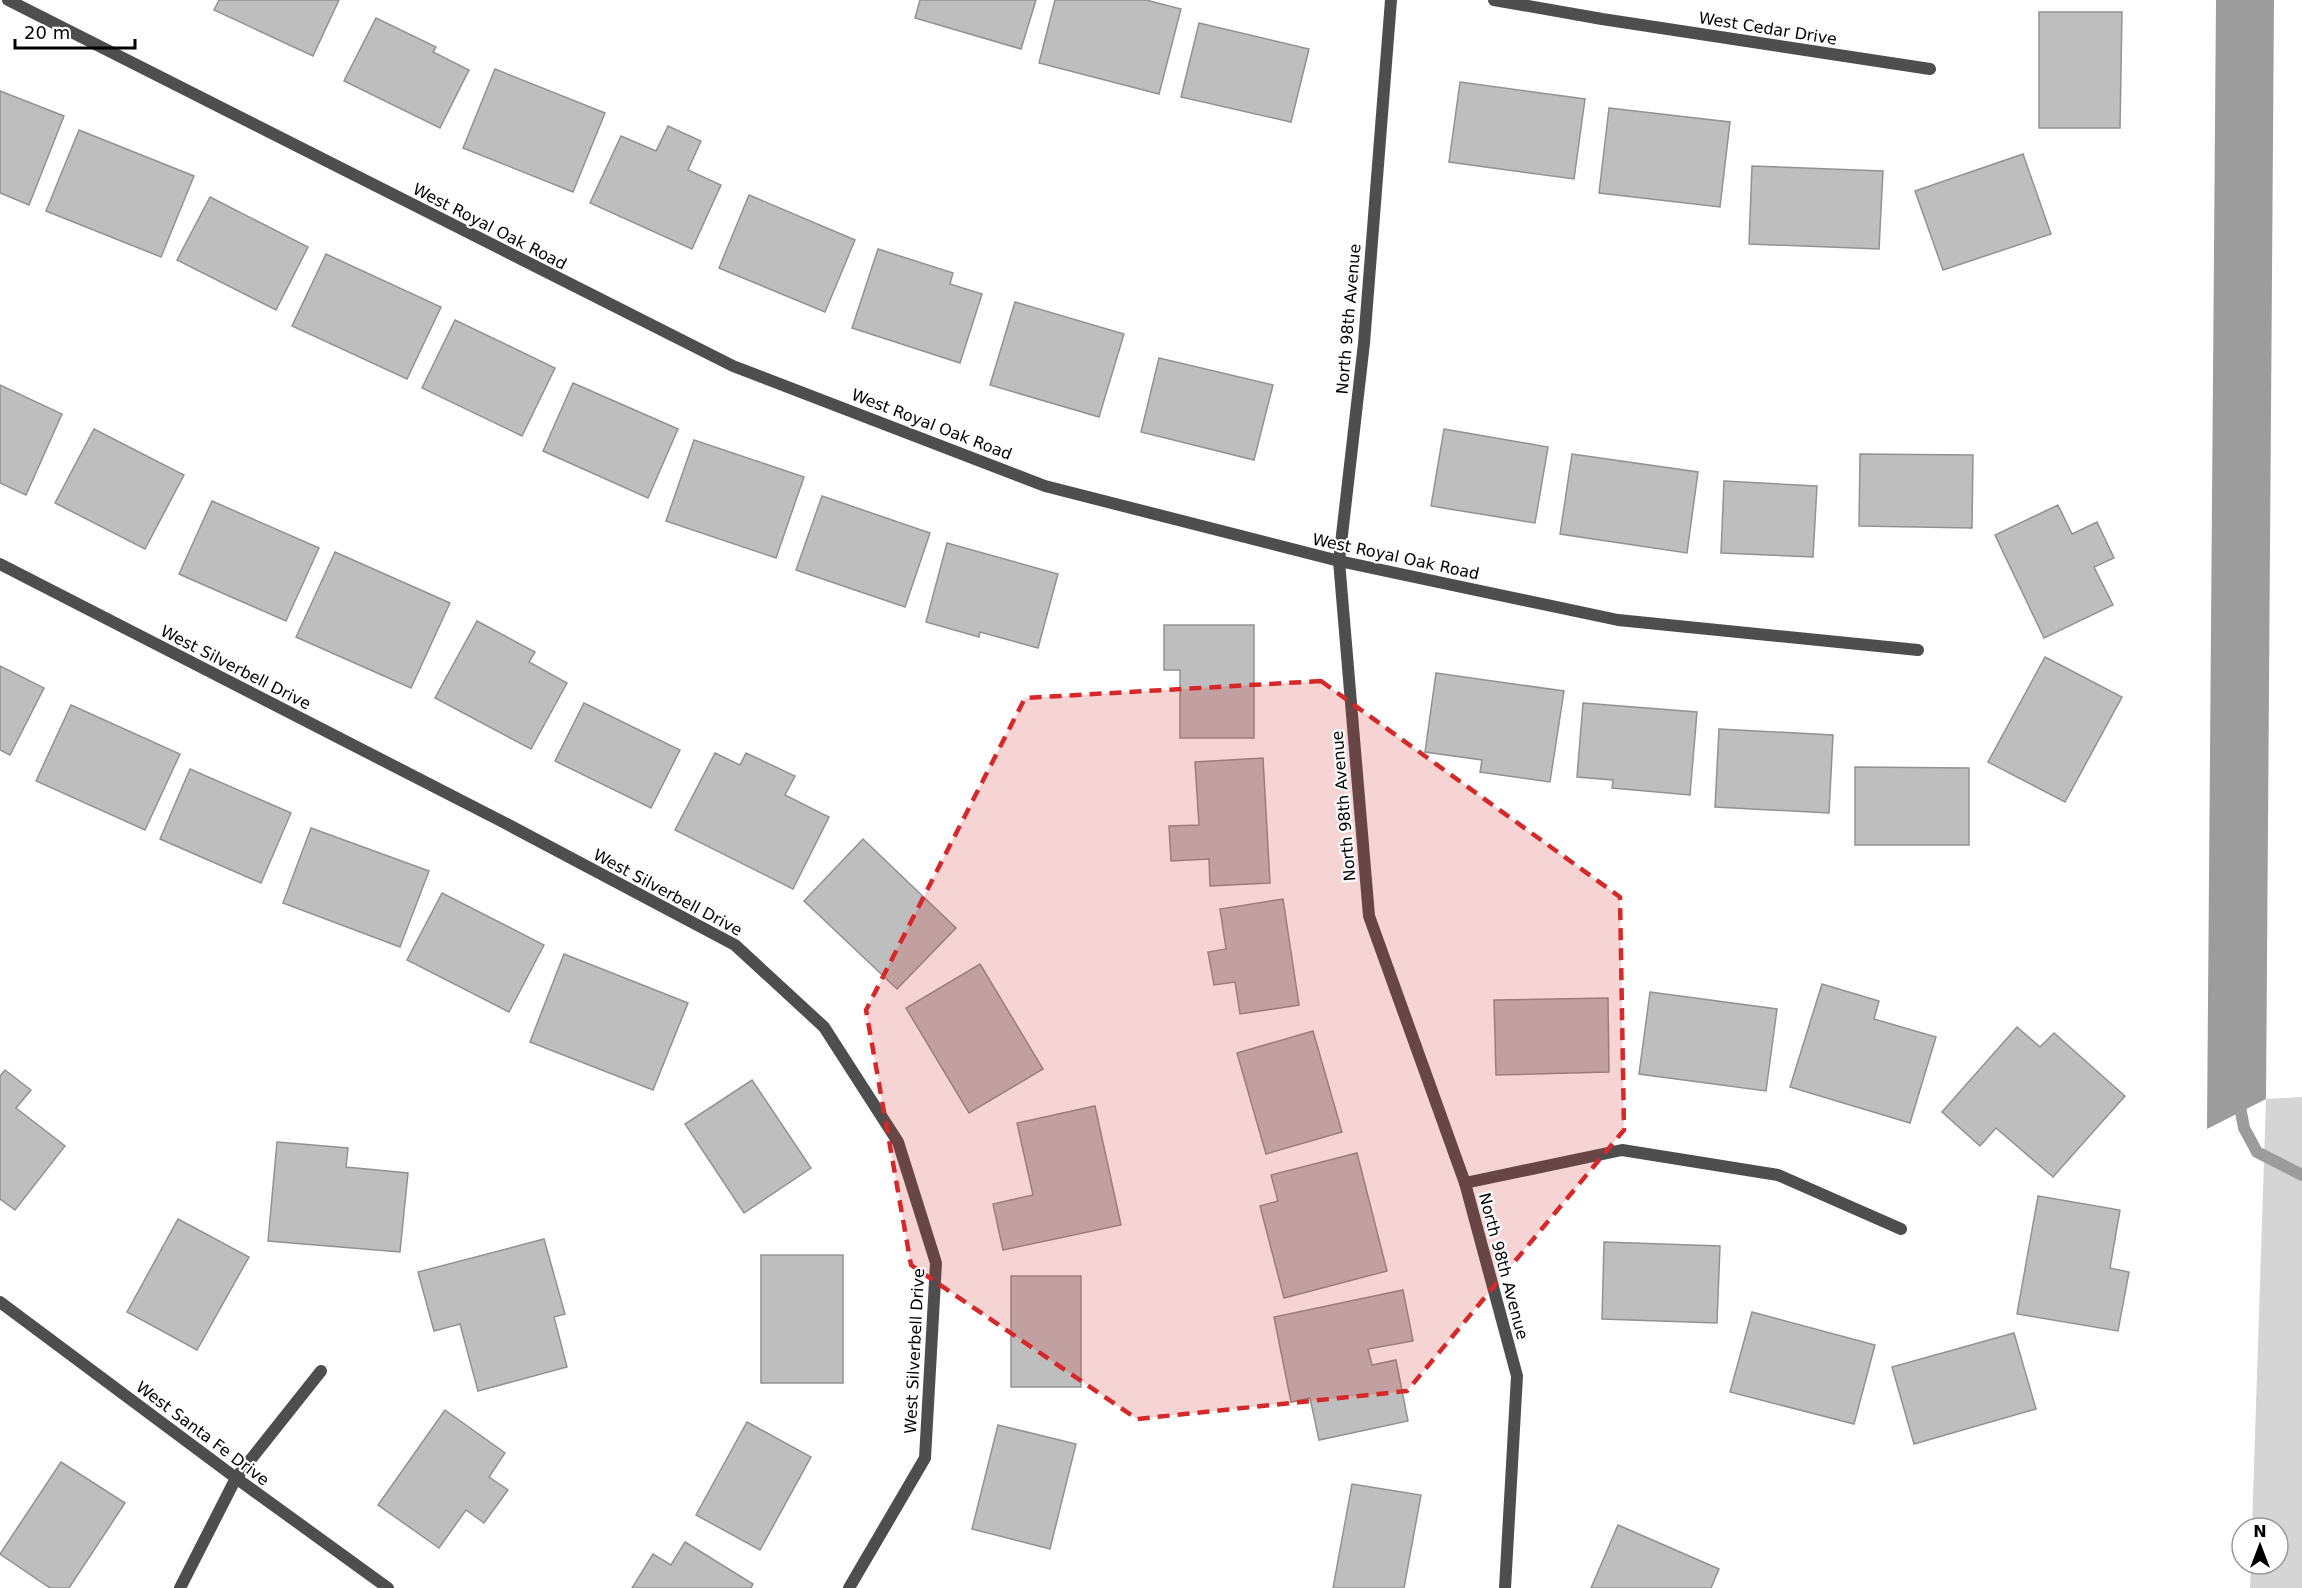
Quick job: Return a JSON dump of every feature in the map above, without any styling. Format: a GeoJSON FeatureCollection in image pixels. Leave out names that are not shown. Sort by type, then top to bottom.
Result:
{"type":"FeatureCollection","features":[{"type":"Feature","properties":{"kind":"street","name":"West Royal Oak Road"},"geometry":{"type":"LineString","coordinates":[[8,0],[733,366],[1045,486],[1339,561],[1618,620],[1918,650]]}},
{"type":"Feature","properties":{"kind":"street","name":"North 98th Avenue"},"geometry":{"type":"LineString","coordinates":[[1391,0],[1364,343],[1339,561],[1369,916],[1465,1183],[1517,1376],[1505,1588]]}},
{"type":"Feature","properties":{"kind":"street","name":"West Cedar Drive"},"geometry":{"type":"LineString","coordinates":[[1494,0],[1602,19],[1930,69]]}},
{"type":"Feature","properties":{"kind":"street","name":"West Silverbell Drive"},"geometry":{"type":"LineString","coordinates":[[0,564],[505,823],[735,945],[824,1027],[898,1142],[936,1263],[925,1458],[849,1588]]}},
{"type":"Feature","properties":{"kind":"street"},"geometry":{"type":"LineString","coordinates":[[1465,1183],[1622,1150],[1778,1175],[1901,1229]]}},
{"type":"Feature","properties":{"kind":"street","name":"West Santa Fe Drive"},"geometry":{"type":"LineString","coordinates":[[0,1302],[388,1588]]}},
{"type":"Feature","properties":{"kind":"street"},"geometry":{"type":"LineString","coordinates":[[180,1588],[236,1478],[321,1371]]}},
{"type":"Feature","properties":{"kind":"highlighted area"},"geometry":{"type":"Polygon","coordinates":[[[1321,681],[1620,897],[1624,1130],[1407,1391],[1137,1419],[911,1265],[866,1010],[1025,698],[1321,681]]]}},
{"type":"Feature","properties":{"kind":"shaded area"},"geometry":{"type":"Polygon","coordinates":[[[2216,0],[2274,0],[2266,1099],[2207,1129],[2216,0]]]}},
{"type":"Feature","properties":{"kind":"shaded area"},"geometry":{"type":"Polygon","coordinates":[[[2302,1097],[2302,1588],[2250,1588],[2250,1576],[2290,1576],[2290,1516],[2252,1516],[2266,1099],[2302,1097]]]}},
{"type":"Feature","properties":{"kind":"building"},"geometry":{"type":"Polygon","coordinates":[[[219,0],[339,0],[313,56],[214,10],[219,0]]]}},
{"type":"Feature","properties":{"kind":"building"},"geometry":{"type":"Polygon","coordinates":[[[920,0],[1036,0],[1021,49],[915,18],[920,0]]]}},
{"type":"Feature","properties":{"kind":"building"},"geometry":{"type":"Polygon","coordinates":[[[1055,0],[1146,0],[1181,9],[1159,94],[1039,63],[1055,0]]]}},
{"type":"Feature","properties":{"kind":"building"},"geometry":{"type":"Polygon","coordinates":[[[2039,12],[2122,12],[2120,128],[2039,128],[2039,12]]]}},
{"type":"Feature","properties":{"kind":"building"},"geometry":{"type":"Polygon","coordinates":[[[376,18],[436,47],[433,52],[469,70],[440,128],[344,81],[376,18]]]}},
{"type":"Feature","properties":{"kind":"building"},"geometry":{"type":"Polygon","coordinates":[[[1199,23],[1309,49],[1291,122],[1181,97],[1199,23]]]}},
{"type":"Feature","properties":{"kind":"building"},"geometry":{"type":"Polygon","coordinates":[[[495,69],[605,113],[573,192],[463,148],[495,69]]]}},
{"type":"Feature","properties":{"kind":"building"},"geometry":{"type":"Polygon","coordinates":[[[1460,82],[1585,99],[1574,179],[1449,162],[1460,82]]]}},
{"type":"Feature","properties":{"kind":"building"},"geometry":{"type":"Polygon","coordinates":[[[0,91],[64,116],[29,205],[0,193],[0,91]]]}},
{"type":"Feature","properties":{"kind":"building"},"geometry":{"type":"Polygon","coordinates":[[[1609,108],[1730,122],[1720,207],[1599,193],[1609,108]]]}},
{"type":"Feature","properties":{"kind":"building"},"geometry":{"type":"Polygon","coordinates":[[[668,126],[701,141],[688,170],[721,185],[692,249],[590,203],[621,136],[656,151],[668,126]]]}},
{"type":"Feature","properties":{"kind":"building"},"geometry":{"type":"Polygon","coordinates":[[[79,130],[194,176],[161,257],[46,211],[79,130]]]}},
{"type":"Feature","properties":{"kind":"building"},"geometry":{"type":"Polygon","coordinates":[[[2023,154],[2051,234],[1943,270],[1915,191],[2023,154]]]}},
{"type":"Feature","properties":{"kind":"building"},"geometry":{"type":"Polygon","coordinates":[[[1752,166],[1883,171],[1879,249],[1749,244],[1752,166]]]}},
{"type":"Feature","properties":{"kind":"building"},"geometry":{"type":"Polygon","coordinates":[[[749,195],[855,240],[825,312],[719,268],[749,195]]]}},
{"type":"Feature","properties":{"kind":"building"},"geometry":{"type":"Polygon","coordinates":[[[210,197],[308,247],[276,310],[177,260],[210,197]]]}},
{"type":"Feature","properties":{"kind":"building"},"geometry":{"type":"Polygon","coordinates":[[[878,249],[953,273],[950,284],[982,294],[960,363],[852,328],[878,249]]]}},
{"type":"Feature","properties":{"kind":"building"},"geometry":{"type":"Polygon","coordinates":[[[326,254],[441,307],[407,379],[292,326],[326,254]]]}},
{"type":"Feature","properties":{"kind":"building"},"geometry":{"type":"Polygon","coordinates":[[[1015,302],[1124,334],[1099,417],[990,385],[1015,302]]]}},
{"type":"Feature","properties":{"kind":"building"},"geometry":{"type":"Polygon","coordinates":[[[455,320],[555,368],[522,436],[422,388],[455,320]]]}},
{"type":"Feature","properties":{"kind":"building"},"geometry":{"type":"Polygon","coordinates":[[[1159,358],[1273,385],[1254,460],[1141,432],[1159,358]]]}},
{"type":"Feature","properties":{"kind":"building"},"geometry":{"type":"Polygon","coordinates":[[[573,383],[678,429],[648,498],[543,451],[573,383]]]}},
{"type":"Feature","properties":{"kind":"building"},"geometry":{"type":"Polygon","coordinates":[[[0,385],[62,414],[26,495],[0,483],[0,385]]]}},
{"type":"Feature","properties":{"kind":"building"},"geometry":{"type":"Polygon","coordinates":[[[94,429],[184,475],[145,549],[55,503],[94,429]]]}},
{"type":"Feature","properties":{"kind":"building"},"geometry":{"type":"Polygon","coordinates":[[[1444,429],[1548,447],[1535,523],[1431,506],[1444,429]]]}},
{"type":"Feature","properties":{"kind":"building"},"geometry":{"type":"Polygon","coordinates":[[[694,440],[804,477],[776,558],[666,521],[694,440]]]}},
{"type":"Feature","properties":{"kind":"building"},"geometry":{"type":"Polygon","coordinates":[[[1572,454],[1698,472],[1687,553],[1560,534],[1572,454]]]}},
{"type":"Feature","properties":{"kind":"building"},"geometry":{"type":"Polygon","coordinates":[[[1860,454],[1973,455],[1972,528],[1859,526],[1860,454]]]}},
{"type":"Feature","properties":{"kind":"building"},"geometry":{"type":"Polygon","coordinates":[[[1724,481],[1817,486],[1813,557],[1721,553],[1724,481]]]}},
{"type":"Feature","properties":{"kind":"building"},"geometry":{"type":"Polygon","coordinates":[[[822,496],[930,533],[905,607],[796,570],[822,496]]]}},
{"type":"Feature","properties":{"kind":"building"},"geometry":{"type":"Polygon","coordinates":[[[212,501],[319,548],[286,621],[179,574],[212,501]]]}},
{"type":"Feature","properties":{"kind":"building"},"geometry":{"type":"Polygon","coordinates":[[[2058,505],[2072,534],[2097,522],[2114,558],[2094,567],[2113,605],[2044,638],[1995,535],[2058,505]]]}},
{"type":"Feature","properties":{"kind":"building"},"geometry":{"type":"Polygon","coordinates":[[[947,543],[1058,574],[1038,648],[980,632],[979,637],[926,622],[947,543]]]}},
{"type":"Feature","properties":{"kind":"building"},"geometry":{"type":"Polygon","coordinates":[[[335,552],[450,603],[411,688],[296,637],[335,552]]]}},
{"type":"Feature","properties":{"kind":"building"},"geometry":{"type":"Polygon","coordinates":[[[477,621],[535,652],[529,662],[567,683],[531,749],[435,698],[477,621]]]}},
{"type":"Feature","properties":{"kind":"building"},"geometry":{"type":"Polygon","coordinates":[[[1164,625],[1254,625],[1254,738],[1180,738],[1180,670],[1164,670],[1164,625]]]}},
{"type":"Feature","properties":{"kind":"building"},"geometry":{"type":"Polygon","coordinates":[[[2045,657],[2122,697],[2065,802],[1988,762],[2045,657]]]}},
{"type":"Feature","properties":{"kind":"building"},"geometry":{"type":"Polygon","coordinates":[[[0,666],[44,688],[10,755],[0,750],[0,666]]]}},
{"type":"Feature","properties":{"kind":"building"},"geometry":{"type":"Polygon","coordinates":[[[1436,673],[1564,691],[1550,782],[1480,772],[1482,760],[1425,752],[1436,673]]]}},
{"type":"Feature","properties":{"kind":"building"},"geometry":{"type":"Polygon","coordinates":[[[584,703],[680,750],[651,808],[555,761],[584,703]]]}},
{"type":"Feature","properties":{"kind":"building"},"geometry":{"type":"Polygon","coordinates":[[[1583,703],[1697,712],[1690,795],[1612,788],[1613,780],[1577,777],[1583,703]]]}},
{"type":"Feature","properties":{"kind":"building"},"geometry":{"type":"Polygon","coordinates":[[[71,705],[180,754],[145,830],[36,781],[71,705]]]}},
{"type":"Feature","properties":{"kind":"building"},"geometry":{"type":"Polygon","coordinates":[[[1719,729],[1833,735],[1829,813],[1715,807],[1719,729]]]}},
{"type":"Feature","properties":{"kind":"building"},"geometry":{"type":"Polygon","coordinates":[[[715,753],[740,765],[746,753],[795,776],[785,795],[829,817],[793,889],[675,830],[715,753]]]}},
{"type":"Feature","properties":{"kind":"building"},"geometry":{"type":"Polygon","coordinates":[[[1263,758],[1270,883],[1210,886],[1209,859],[1171,861],[1169,826],[1199,825],[1195,762],[1263,758]]]}},
{"type":"Feature","properties":{"kind":"building"},"geometry":{"type":"Polygon","coordinates":[[[1855,767],[1969,768],[1969,845],[1855,845],[1855,767]]]}},
{"type":"Feature","properties":{"kind":"building"},"geometry":{"type":"Polygon","coordinates":[[[190,769],[291,813],[261,883],[160,839],[190,769]]]}},
{"type":"Feature","properties":{"kind":"building"},"geometry":{"type":"Polygon","coordinates":[[[311,828],[429,871],[400,947],[283,903],[311,828]]]}},
{"type":"Feature","properties":{"kind":"building"},"geometry":{"type":"Polygon","coordinates":[[[863,839],[956,928],[897,989],[804,901],[863,839]]]}},
{"type":"Feature","properties":{"kind":"building"},"geometry":{"type":"Polygon","coordinates":[[[442,893],[544,945],[509,1012],[407,960],[442,893]]]}},
{"type":"Feature","properties":{"kind":"building"},"geometry":{"type":"Polygon","coordinates":[[[1283,899],[1299,1005],[1240,1014],[1235,982],[1214,985],[1208,952],[1226,949],[1220,909],[1283,899]]]}},
{"type":"Feature","properties":{"kind":"building"},"geometry":{"type":"Polygon","coordinates":[[[564,954],[688,1003],[653,1090],[530,1042],[564,954]]]}},
{"type":"Feature","properties":{"kind":"building"},"geometry":{"type":"Polygon","coordinates":[[[980,964],[1043,1069],[969,1113],[906,1008],[980,964]]]}},
{"type":"Feature","properties":{"kind":"building"},"geometry":{"type":"Polygon","coordinates":[[[1822,984],[1879,1001],[1874,1019],[1936,1037],[1910,1123],[1790,1087],[1822,984]]]}},
{"type":"Feature","properties":{"kind":"building"},"geometry":{"type":"Polygon","coordinates":[[[1650,992],[1777,1009],[1766,1091],[1639,1074],[1650,992]]]}},
{"type":"Feature","properties":{"kind":"building"},"geometry":{"type":"Polygon","coordinates":[[[1608,998],[1609,1072],[1496,1075],[1494,1000],[1608,998]]]}},
{"type":"Feature","properties":{"kind":"building"},"geometry":{"type":"Polygon","coordinates":[[[2017,1027],[2040,1047],[2054,1033],[2125,1096],[2053,1177],[1996,1128],[1980,1146],[1942,1112],[2017,1027]]]}},
{"type":"Feature","properties":{"kind":"building"},"geometry":{"type":"Polygon","coordinates":[[[1313,1031],[1342,1132],[1266,1154],[1237,1053],[1313,1031]]]}},
{"type":"Feature","properties":{"kind":"building"},"geometry":{"type":"Polygon","coordinates":[[[5,1070],[31,1090],[16,1108],[65,1146],[15,1210],[0,1199],[0,1076],[5,1070]]]}},
{"type":"Feature","properties":{"kind":"building"},"geometry":{"type":"Polygon","coordinates":[[[752,1080],[811,1168],[744,1213],[685,1124],[752,1080]]]}},
{"type":"Feature","properties":{"kind":"building"},"geometry":{"type":"Polygon","coordinates":[[[1095,1106],[1121,1225],[1003,1250],[993,1204],[1033,1195],[1017,1123],[1095,1106]]]}},
{"type":"Feature","properties":{"kind":"building"},"geometry":{"type":"Polygon","coordinates":[[[277,1142],[348,1148],[346,1167],[408,1173],[400,1252],[268,1241],[277,1142]]]}},
{"type":"Feature","properties":{"kind":"building"},"geometry":{"type":"Polygon","coordinates":[[[1357,1153],[1387,1271],[1284,1298],[1260,1206],[1278,1201],[1271,1175],[1357,1153]]]}},
{"type":"Feature","properties":{"kind":"building"},"geometry":{"type":"Polygon","coordinates":[[[2038,1196],[2120,1210],[2110,1268],[2129,1272],[2118,1331],[2017,1314],[2038,1196]]]}},
{"type":"Feature","properties":{"kind":"building"},"geometry":{"type":"Polygon","coordinates":[[[178,1219],[249,1257],[197,1350],[127,1312],[178,1219]]]}},
{"type":"Feature","properties":{"kind":"building"},"geometry":{"type":"Polygon","coordinates":[[[544,1239],[565,1314],[554,1317],[567,1367],[478,1391],[460,1324],[434,1331],[418,1272],[544,1239]]]}},
{"type":"Feature","properties":{"kind":"building"},"geometry":{"type":"Polygon","coordinates":[[[1604,1242],[1720,1246],[1717,1323],[1602,1319],[1604,1242]]]}},
{"type":"Feature","properties":{"kind":"building"},"geometry":{"type":"Polygon","coordinates":[[[761,1255],[843,1255],[843,1383],[761,1383],[761,1255]]]}},
{"type":"Feature","properties":{"kind":"building"},"geometry":{"type":"Polygon","coordinates":[[[1011,1276],[1081,1276],[1081,1387],[1011,1387],[1011,1276]]]}},
{"type":"Feature","properties":{"kind":"building"},"geometry":{"type":"Polygon","coordinates":[[[1403,1290],[1413,1341],[1368,1349],[1372,1365],[1396,1360],[1408,1421],[1319,1440],[1310,1398],[1291,1402],[1274,1317],[1403,1290]]]}},
{"type":"Feature","properties":{"kind":"building"},"geometry":{"type":"Polygon","coordinates":[[[1752,1312],[1875,1345],[1854,1424],[1730,1392],[1752,1312]]]}},
{"type":"Feature","properties":{"kind":"building"},"geometry":{"type":"Polygon","coordinates":[[[2014,1333],[2036,1409],[1914,1444],[1892,1367],[2014,1333]]]}},
{"type":"Feature","properties":{"kind":"building"},"geometry":{"type":"Polygon","coordinates":[[[445,1410],[505,1453],[489,1477],[508,1490],[484,1523],[466,1510],[439,1548],[378,1505],[445,1410]]]}},
{"type":"Feature","properties":{"kind":"building"},"geometry":{"type":"Polygon","coordinates":[[[747,1422],[811,1457],[760,1550],[696,1515],[747,1422]]]}},
{"type":"Feature","properties":{"kind":"building"},"geometry":{"type":"Polygon","coordinates":[[[998,1425],[1076,1444],[1050,1549],[972,1529],[998,1425]]]}},
{"type":"Feature","properties":{"kind":"building"},"geometry":{"type":"Polygon","coordinates":[[[61,1462],[125,1503],[69,1588],[50,1588],[0,1554],[61,1462]]]}},
{"type":"Feature","properties":{"kind":"building"},"geometry":{"type":"Polygon","coordinates":[[[1352,1484],[1421,1495],[1404,1588],[1333,1588],[1352,1484]]]}},
{"type":"Feature","properties":{"kind":"building"},"geometry":{"type":"Polygon","coordinates":[[[1618,1525],[1719,1569],[1711,1588],[1591,1588],[1618,1525]]]}},
{"type":"Feature","properties":{"kind":"building"},"geometry":{"type":"Polygon","coordinates":[[[685,1542],[753,1584],[751,1588],[632,1588],[653,1554],[671,1565],[685,1542]]]}},
{"type":"Feature","properties":{"kind":"waterway"},"geometry":{"type":"LineString","coordinates":[[2238,1096],[2244,1128],[2257,1152],[2302,1175]]}}]}
